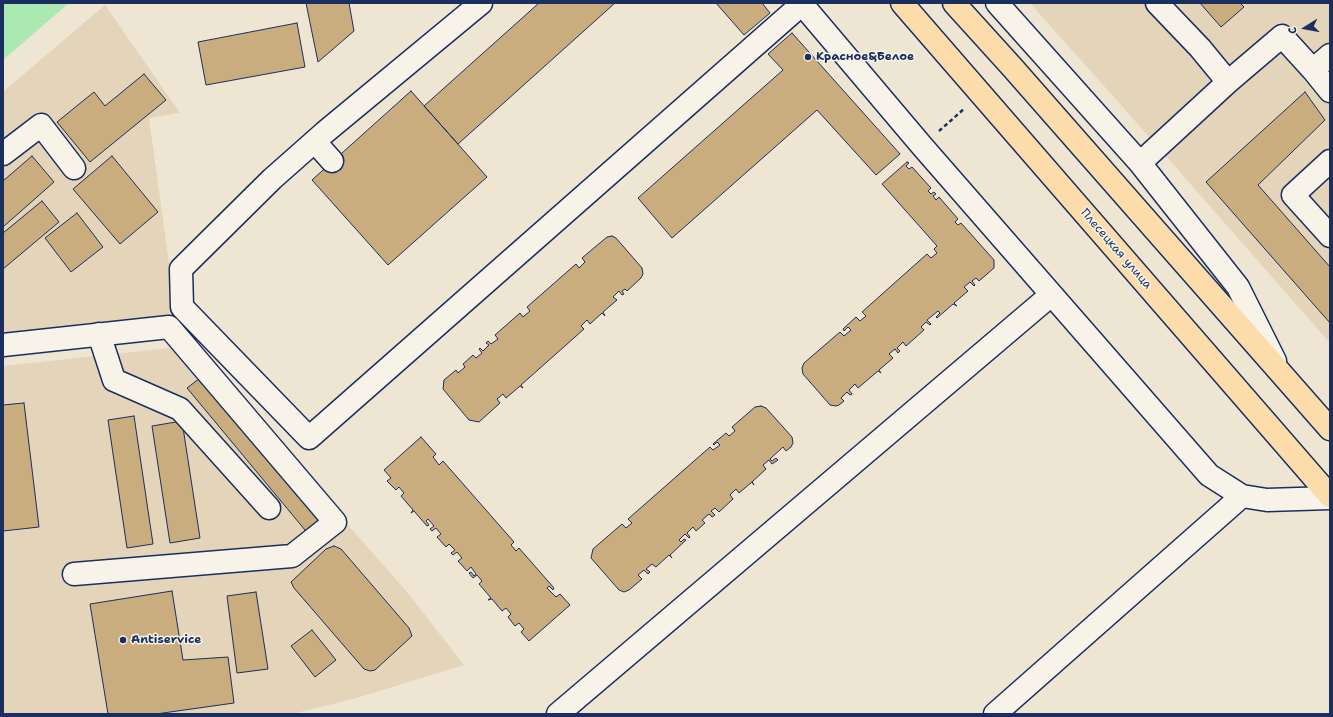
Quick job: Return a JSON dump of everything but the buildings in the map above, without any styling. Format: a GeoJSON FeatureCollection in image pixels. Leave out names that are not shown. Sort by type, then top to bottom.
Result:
{"type":"FeatureCollection","features":[{"type":"Feature","properties":{"kind":"main road","name":"Плесецкая улица"},"geometry":{"type":"LineString","coordinates":[[902,3],[1330,497]]}},
{"type":"Feature","properties":{"kind":"main road"},"geometry":{"type":"LineString","coordinates":[[954,3],[1012,66],[1330,429]]}},
{"type":"Feature","properties":{"kind":"street"},"geometry":{"type":"LineString","coordinates":[[481,3],[320,137],[272,179],[181,269],[182,307],[309,438],[801,4],[1051,295],[1209,474],[1242,496],[1267,500],[1330,497]]}},
{"type":"Feature","properties":{"kind":"street"},"geometry":{"type":"LineString","coordinates":[[997,3],[1140,164],[1238,287],[1282,375]]}},
{"type":"Feature","properties":{"kind":"street"},"geometry":{"type":"LineString","coordinates":[[1157,3],[1200,48],[1228,82]]}},
{"type":"Feature","properties":{"kind":"street"},"geometry":{"type":"LineString","coordinates":[[1140,164],[1228,82],[1282,36],[1330,91]]}},
{"type":"Feature","properties":{"kind":"street"},"geometry":{"type":"LineString","coordinates":[[1313,70],[1330,55]]}},
{"type":"Feature","properties":{"kind":"street"},"geometry":{"type":"LineString","coordinates":[[3,154],[41,125],[74,168]]}},
{"type":"Feature","properties":{"kind":"street"},"geometry":{"type":"LineString","coordinates":[[320,137],[337,157]]}},
{"type":"Feature","properties":{"kind":"street"},"geometry":{"type":"LineString","coordinates":[[1330,161],[1293,195],[1330,236]]}},
{"type":"Feature","properties":{"kind":"street"},"geometry":{"type":"LineString","coordinates":[[558,714],[1051,295]]}},
{"type":"Feature","properties":{"kind":"street"},"geometry":{"type":"LineString","coordinates":[[3,345],[169,327],[335,522],[292,556],[74,574]]}},
{"type":"Feature","properties":{"kind":"street"},"geometry":{"type":"LineString","coordinates":[[99,334],[114,380],[180,409],[269,508]]}},
{"type":"Feature","properties":{"kind":"street"},"geometry":{"type":"LineString","coordinates":[[995,714],[1242,496]]}},
{"type":"Feature","properties":{"kind":"shaded area"},"geometry":{"type":"Polygon","coordinates":[[[1030,3],[1330,3],[1330,343],[1129,114],[1030,3]]]}},
{"type":"Feature","properties":{"kind":"shaded area"},"geometry":{"type":"Polygon","coordinates":[[[105,5],[180,113],[149,118],[176,315],[3,335],[3,92],[105,5]]]}},
{"type":"Feature","properties":{"kind":"shaded area"},"geometry":{"type":"Polygon","coordinates":[[[190,346],[407,592],[464,665],[353,699],[292,714],[3,714],[3,366],[190,346]]]}},
{"type":"Feature","properties":{"kind":"green space"},"geometry":{"type":"Polygon","coordinates":[[[3,3],[69,3],[3,60],[3,3]]]}},
{"type":"Feature","properties":{"kind":"place","name":"Красное&Белое"},"geometry":{"type":"Point","coordinates":[808,57]}},
{"type":"Feature","properties":{"kind":"place","name":"Antiservice"},"geometry":{"type":"Point","coordinates":[123,640]}}]}
